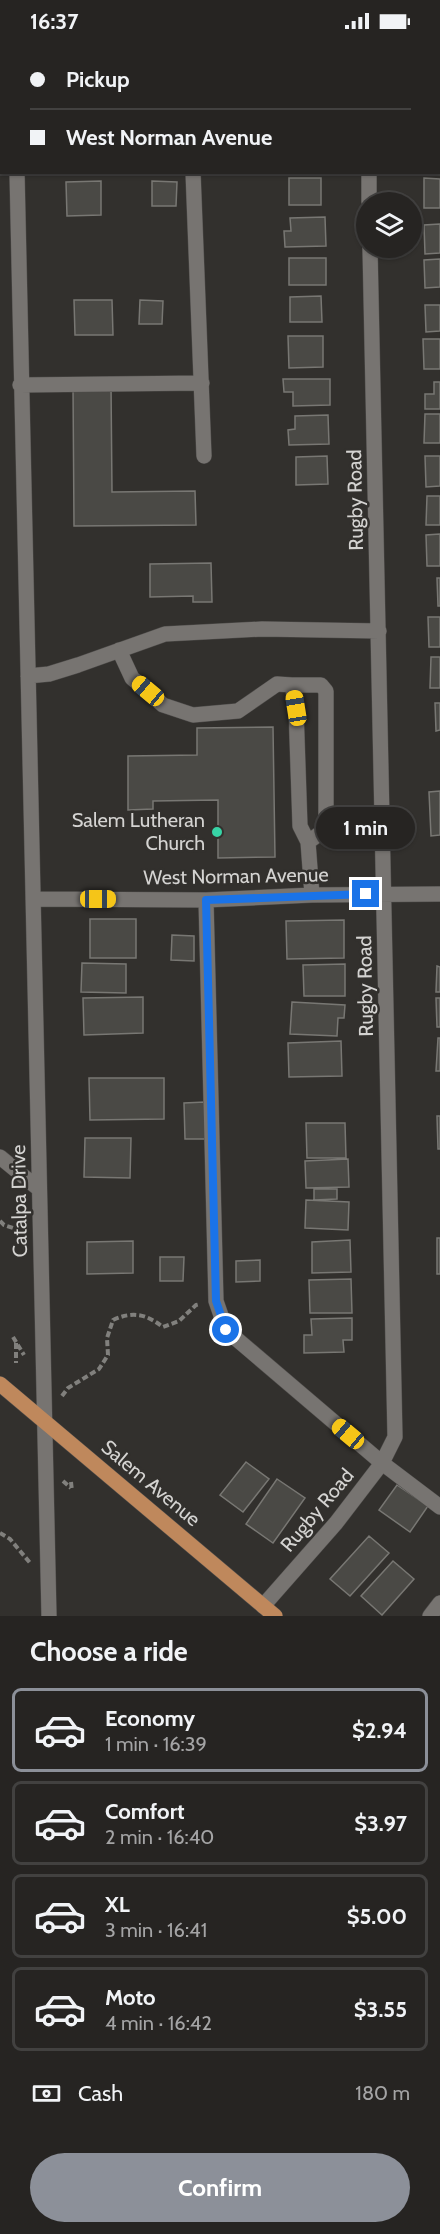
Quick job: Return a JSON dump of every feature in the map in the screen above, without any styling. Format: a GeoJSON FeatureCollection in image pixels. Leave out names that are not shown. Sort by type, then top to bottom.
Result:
{"type":"FeatureCollection","features":[{"type":"Feature","properties":{"kind":"main road","name":"Salem Avenue"},"geometry":{"type":"LineString","coordinates":[[0,1384],[275,1616]]}},
{"type":"Feature","properties":{"kind":"street","name":"Catalpa Drive"},"geometry":{"type":"LineString","coordinates":[[17,174],[49,1616]]}},
{"type":"Feature","properties":{"kind":"street"},"geometry":{"type":"LineString","coordinates":[[193,174],[204,456]]}},
{"type":"Feature","properties":{"kind":"street"},"geometry":{"type":"LineString","coordinates":[[369,174],[369,192]]}},
{"type":"Feature","properties":{"kind":"street","name":"Rugby Road"},"geometry":{"type":"LineString","coordinates":[[263,1606],[336,1523],[382,1463],[395,1437],[370,258]]}},
{"type":"Feature","properties":{"kind":"street"},"geometry":{"type":"LineString","coordinates":[[20,385],[202,383]]}},
{"type":"Feature","properties":{"kind":"street"},"geometry":{"type":"LineString","coordinates":[[28,676],[49,674],[165,634],[262,629],[379,631]]}},
{"type":"Feature","properties":{"kind":"street"},"geometry":{"type":"LineString","coordinates":[[119,650],[132,678],[163,705],[193,715],[238,711],[277,684],[321,685],[326,691],[326,823],[322,832],[308,842]]}},
{"type":"Feature","properties":{"kind":"street"},"geometry":{"type":"LineString","coordinates":[[292,685],[296,708],[300,826],[308,842],[312,895]]}},
{"type":"Feature","properties":{"kind":"street","name":"West Norman Avenue"},"geometry":{"type":"LineString","coordinates":[[33,899],[206,900],[312,895],[440,894]]}},
{"type":"Feature","properties":{"kind":"street"},"geometry":{"type":"LineString","coordinates":[[206,900],[216,1301],[226,1330],[382,1463],[440,1507]]}},
{"type":"Feature","properties":{"kind":"street"},"geometry":{"type":"LineString","coordinates":[[0,1157],[39,1189]]}},
{"type":"Feature","properties":{"kind":"street"},"geometry":{"type":"LineString","coordinates":[[430,1616],[440,1603]]}},
{"type":"Feature","properties":{"kind":"path"},"geometry":{"type":"LineString","coordinates":[[0,1221],[4,1225],[40,1236]]}},
{"type":"Feature","properties":{"kind":"path"},"geometry":{"type":"LineString","coordinates":[[44,1420],[68,1388],[99,1369],[108,1355],[107,1338],[113,1320],[128,1313],[150,1316],[163,1327],[179,1321],[196,1305],[216,1301]]}},
{"type":"Feature","properties":{"kind":"path"},"geometry":{"type":"LineString","coordinates":[[13,1337],[25,1355]]}},
{"type":"Feature","properties":{"kind":"path"},"geometry":{"type":"LineString","coordinates":[[16,1343],[16,1363]]}},
{"type":"Feature","properties":{"kind":"path"},"geometry":{"type":"LineString","coordinates":[[63,1480],[72,1487]]}},
{"type":"Feature","properties":{"kind":"path"},"geometry":{"type":"LineString","coordinates":[[0,1533],[10,1539],[21,1555],[48,1581]]}},
{"type":"Feature","properties":{"kind":"building"},"geometry":{"type":"Polygon","coordinates":[[[289,178],[321,178],[321,205],[289,205],[289,178]]]}},
{"type":"Feature","properties":{"kind":"building"},"geometry":{"type":"Polygon","coordinates":[[[424,178],[440,179],[440,208],[424,208],[424,178]]]}},
{"type":"Feature","properties":{"kind":"building"},"geometry":{"type":"Polygon","coordinates":[[[101,181],[101,215],[67,216],[66,182],[101,181]]]}},
{"type":"Feature","properties":{"kind":"building"},"geometry":{"type":"Polygon","coordinates":[[[152,181],[177,182],[176,206],[152,206],[152,181]]]}},
{"type":"Feature","properties":{"kind":"building"},"geometry":{"type":"Polygon","coordinates":[[[325,217],[326,246],[285,247],[284,231],[291,231],[290,218],[325,217]]]}},
{"type":"Feature","properties":{"kind":"building"},"geometry":{"type":"Polygon","coordinates":[[[440,224],[440,253],[425,254],[424,225],[440,224]]]}},
{"type":"Feature","properties":{"kind":"building"},"geometry":{"type":"Polygon","coordinates":[[[289,258],[326,258],[326,285],[289,285],[289,258]]]}},
{"type":"Feature","properties":{"kind":"building"},"geometry":{"type":"Polygon","coordinates":[[[440,259],[440,287],[425,288],[424,260],[440,259]]]}},
{"type":"Feature","properties":{"kind":"building"},"geometry":{"type":"Polygon","coordinates":[[[321,296],[322,322],[290,322],[290,297],[321,296]]]}},
{"type":"Feature","properties":{"kind":"building"},"geometry":{"type":"Polygon","coordinates":[[[74,300],[112,300],[113,335],[75,335],[74,300]]]}},
{"type":"Feature","properties":{"kind":"building"},"geometry":{"type":"Polygon","coordinates":[[[140,300],[163,301],[162,324],[139,324],[140,300]]]}},
{"type":"Feature","properties":{"kind":"building"},"geometry":{"type":"Polygon","coordinates":[[[425,305],[440,305],[440,331],[426,332],[425,305]]]}},
{"type":"Feature","properties":{"kind":"building"},"geometry":{"type":"Polygon","coordinates":[[[288,336],[323,336],[323,367],[289,368],[288,336]]]}},
{"type":"Feature","properties":{"kind":"building"},"geometry":{"type":"Polygon","coordinates":[[[423,339],[440,339],[440,369],[424,369],[423,339]]]}},
{"type":"Feature","properties":{"kind":"building"},"geometry":{"type":"Polygon","coordinates":[[[283,379],[330,379],[330,405],[293,406],[293,392],[284,392],[283,379]]]}},
{"type":"Feature","properties":{"kind":"building"},"geometry":{"type":"Polygon","coordinates":[[[434,382],[440,382],[440,409],[425,409],[425,394],[434,394],[434,382]]]}},
{"type":"Feature","properties":{"kind":"building"},"geometry":{"type":"Polygon","coordinates":[[[73,385],[111,385],[112,492],[195,491],[196,525],[74,526],[73,385]]]}},
{"type":"Feature","properties":{"kind":"building"},"geometry":{"type":"Polygon","coordinates":[[[425,414],[440,414],[440,443],[424,443],[425,414]]]}},
{"type":"Feature","properties":{"kind":"building"},"geometry":{"type":"Polygon","coordinates":[[[328,415],[329,444],[289,445],[288,430],[295,429],[295,416],[328,415]]]}},
{"type":"Feature","properties":{"kind":"building"},"geometry":{"type":"Polygon","coordinates":[[[327,456],[328,484],[296,485],[296,457],[327,456]]]}},
{"type":"Feature","properties":{"kind":"building"},"geometry":{"type":"Polygon","coordinates":[[[425,456],[440,456],[440,486],[426,487],[425,456]]]}},
{"type":"Feature","properties":{"kind":"building"},"geometry":{"type":"Polygon","coordinates":[[[427,496],[440,496],[440,525],[426,525],[427,496]]]}},
{"type":"Feature","properties":{"kind":"building"},"geometry":{"type":"Polygon","coordinates":[[[440,534],[440,566],[427,566],[426,535],[440,534]]]}},
{"type":"Feature","properties":{"kind":"building"},"geometry":{"type":"Polygon","coordinates":[[[211,563],[212,602],[193,602],[193,596],[150,597],[150,564],[211,563]]]}},
{"type":"Feature","properties":{"kind":"building"},"geometry":{"type":"Polygon","coordinates":[[[437,578],[440,578],[440,606],[438,606],[437,578]]]}},
{"type":"Feature","properties":{"kind":"building"},"geometry":{"type":"Polygon","coordinates":[[[428,617],[440,617],[440,647],[429,647],[428,617]]]}},
{"type":"Feature","properties":{"kind":"building"},"geometry":{"type":"Polygon","coordinates":[[[431,657],[440,657],[440,688],[430,688],[431,657]]]}},
{"type":"Feature","properties":{"kind":"building"},"geometry":{"type":"Polygon","coordinates":[[[435,703],[440,703],[440,730],[436,731],[435,703]]]}},
{"type":"Feature","properties":{"kind":"building"},"geometry":{"type":"Polygon","coordinates":[[[273,727],[275,857],[218,858],[218,800],[153,801],[153,809],[128,810],[128,756],[197,755],[197,728],[273,727]]]}},
{"type":"Feature","properties":{"kind":"building"},"geometry":{"type":"Polygon","coordinates":[[[440,791],[440,835],[431,836],[429,792],[440,791]]]}},
{"type":"Feature","properties":{"kind":"building"},"geometry":{"type":"Polygon","coordinates":[[[90,919],[136,919],[136,958],[90,958],[90,919]]]}},
{"type":"Feature","properties":{"kind":"building"},"geometry":{"type":"Polygon","coordinates":[[[344,920],[344,958],[287,959],[286,921],[344,920]]]}},
{"type":"Feature","properties":{"kind":"building"},"geometry":{"type":"Polygon","coordinates":[[[172,935],[194,936],[194,961],[171,960],[172,935]]]}},
{"type":"Feature","properties":{"kind":"building"},"geometry":{"type":"Polygon","coordinates":[[[82,963],[126,964],[126,993],[81,992],[82,963]]]}},
{"type":"Feature","properties":{"kind":"building"},"geometry":{"type":"Polygon","coordinates":[[[345,964],[345,996],[304,996],[303,965],[345,964]]]}},
{"type":"Feature","properties":{"kind":"building"},"geometry":{"type":"Polygon","coordinates":[[[437,966],[440,967],[440,992],[436,992],[437,966]]]}},
{"type":"Feature","properties":{"kind":"building"},"geometry":{"type":"Polygon","coordinates":[[[143,997],[143,1033],[84,1035],[83,998],[143,997]]]}},
{"type":"Feature","properties":{"kind":"building"},"geometry":{"type":"Polygon","coordinates":[[[436,998],[440,998],[440,1027],[437,1027],[436,998]]]}},
{"type":"Feature","properties":{"kind":"building"},"geometry":{"type":"Polygon","coordinates":[[[292,1002],[345,1005],[344,1018],[338,1018],[337,1036],[290,1034],[292,1002]]]}},
{"type":"Feature","properties":{"kind":"building"},"geometry":{"type":"Polygon","coordinates":[[[438,1038],[440,1038],[440,1071],[436,1071],[438,1038]]]}},
{"type":"Feature","properties":{"kind":"building"},"geometry":{"type":"Polygon","coordinates":[[[341,1041],[342,1076],[289,1077],[288,1043],[341,1041]]]}},
{"type":"Feature","properties":{"kind":"building"},"geometry":{"type":"Polygon","coordinates":[[[89,1078],[164,1078],[164,1119],[90,1120],[89,1078]]]}},
{"type":"Feature","properties":{"kind":"building"},"geometry":{"type":"Polygon","coordinates":[[[205,1102],[206,1139],[185,1139],[184,1103],[205,1102]]]}},
{"type":"Feature","properties":{"kind":"building"},"geometry":{"type":"Polygon","coordinates":[[[437,1116],[440,1116],[440,1149],[438,1149],[437,1116]]]}},
{"type":"Feature","properties":{"kind":"building"},"geometry":{"type":"Polygon","coordinates":[[[306,1123],[345,1123],[346,1158],[307,1158],[306,1123]]]}},
{"type":"Feature","properties":{"kind":"building"},"geometry":{"type":"Polygon","coordinates":[[[85,1138],[131,1138],[130,1178],[84,1177],[85,1138]]]}},
{"type":"Feature","properties":{"kind":"building"},"geometry":{"type":"Polygon","coordinates":[[[348,1159],[349,1187],[306,1188],[305,1161],[348,1159]]]}},
{"type":"Feature","properties":{"kind":"building"},"geometry":{"type":"Polygon","coordinates":[[[314,1189],[337,1189],[337,1199],[314,1200],[314,1189]]]}},
{"type":"Feature","properties":{"kind":"building"},"geometry":{"type":"Polygon","coordinates":[[[306,1200],[349,1202],[348,1230],[305,1228],[306,1200]]]}},
{"type":"Feature","properties":{"kind":"building"},"geometry":{"type":"Polygon","coordinates":[[[437,1238],[440,1238],[440,1274],[437,1274],[437,1238]]]}},
{"type":"Feature","properties":{"kind":"building"},"geometry":{"type":"Polygon","coordinates":[[[350,1240],[351,1272],[312,1273],[312,1242],[350,1240]]]}},
{"type":"Feature","properties":{"kind":"building"},"geometry":{"type":"Polygon","coordinates":[[[133,1241],[133,1273],[87,1274],[87,1242],[133,1241]]]}},
{"type":"Feature","properties":{"kind":"building"},"geometry":{"type":"Polygon","coordinates":[[[160,1257],[184,1257],[183,1281],[160,1281],[160,1257]]]}},
{"type":"Feature","properties":{"kind":"building"},"geometry":{"type":"Polygon","coordinates":[[[260,1260],[260,1281],[236,1282],[236,1261],[260,1260]]]}},
{"type":"Feature","properties":{"kind":"building"},"geometry":{"type":"Polygon","coordinates":[[[351,1279],[352,1313],[310,1313],[309,1280],[351,1279]]]}},
{"type":"Feature","properties":{"kind":"building"},"geometry":{"type":"Polygon","coordinates":[[[352,1318],[352,1340],[343,1340],[344,1352],[304,1353],[304,1335],[312,1335],[311,1319],[352,1318]]]}},
{"type":"Feature","properties":{"kind":"building"},"geometry":{"type":"Polygon","coordinates":[[[246,1462],[269,1479],[243,1512],[220,1495],[246,1462]]]}},
{"type":"Feature","properties":{"kind":"building"},"geometry":{"type":"Polygon","coordinates":[[[277,1479],[305,1498],[273,1543],[246,1524],[277,1479]]]}},
{"type":"Feature","properties":{"kind":"building"},"geometry":{"type":"Polygon","coordinates":[[[397,1485],[428,1506],[410,1532],[379,1510],[397,1485]]]}},
{"type":"Feature","properties":{"kind":"building"},"geometry":{"type":"Polygon","coordinates":[[[369,1536],[389,1553],[350,1596],[330,1579],[369,1536]]]}},
{"type":"Feature","properties":{"kind":"building"},"geometry":{"type":"Polygon","coordinates":[[[393,1561],[414,1579],[382,1615],[361,1596],[393,1561]]]}},
{"type":"Feature","properties":{"kind":"place","name":"Salem Lutheran Church"},"geometry":{"type":"Point","coordinates":[217,832]}},
{"type":"Feature","properties":{"kind":"route"},"geometry":{"type":"LineString","coordinates":[[226,1330],[216,1301],[206,900],[366,894]]}}]}
